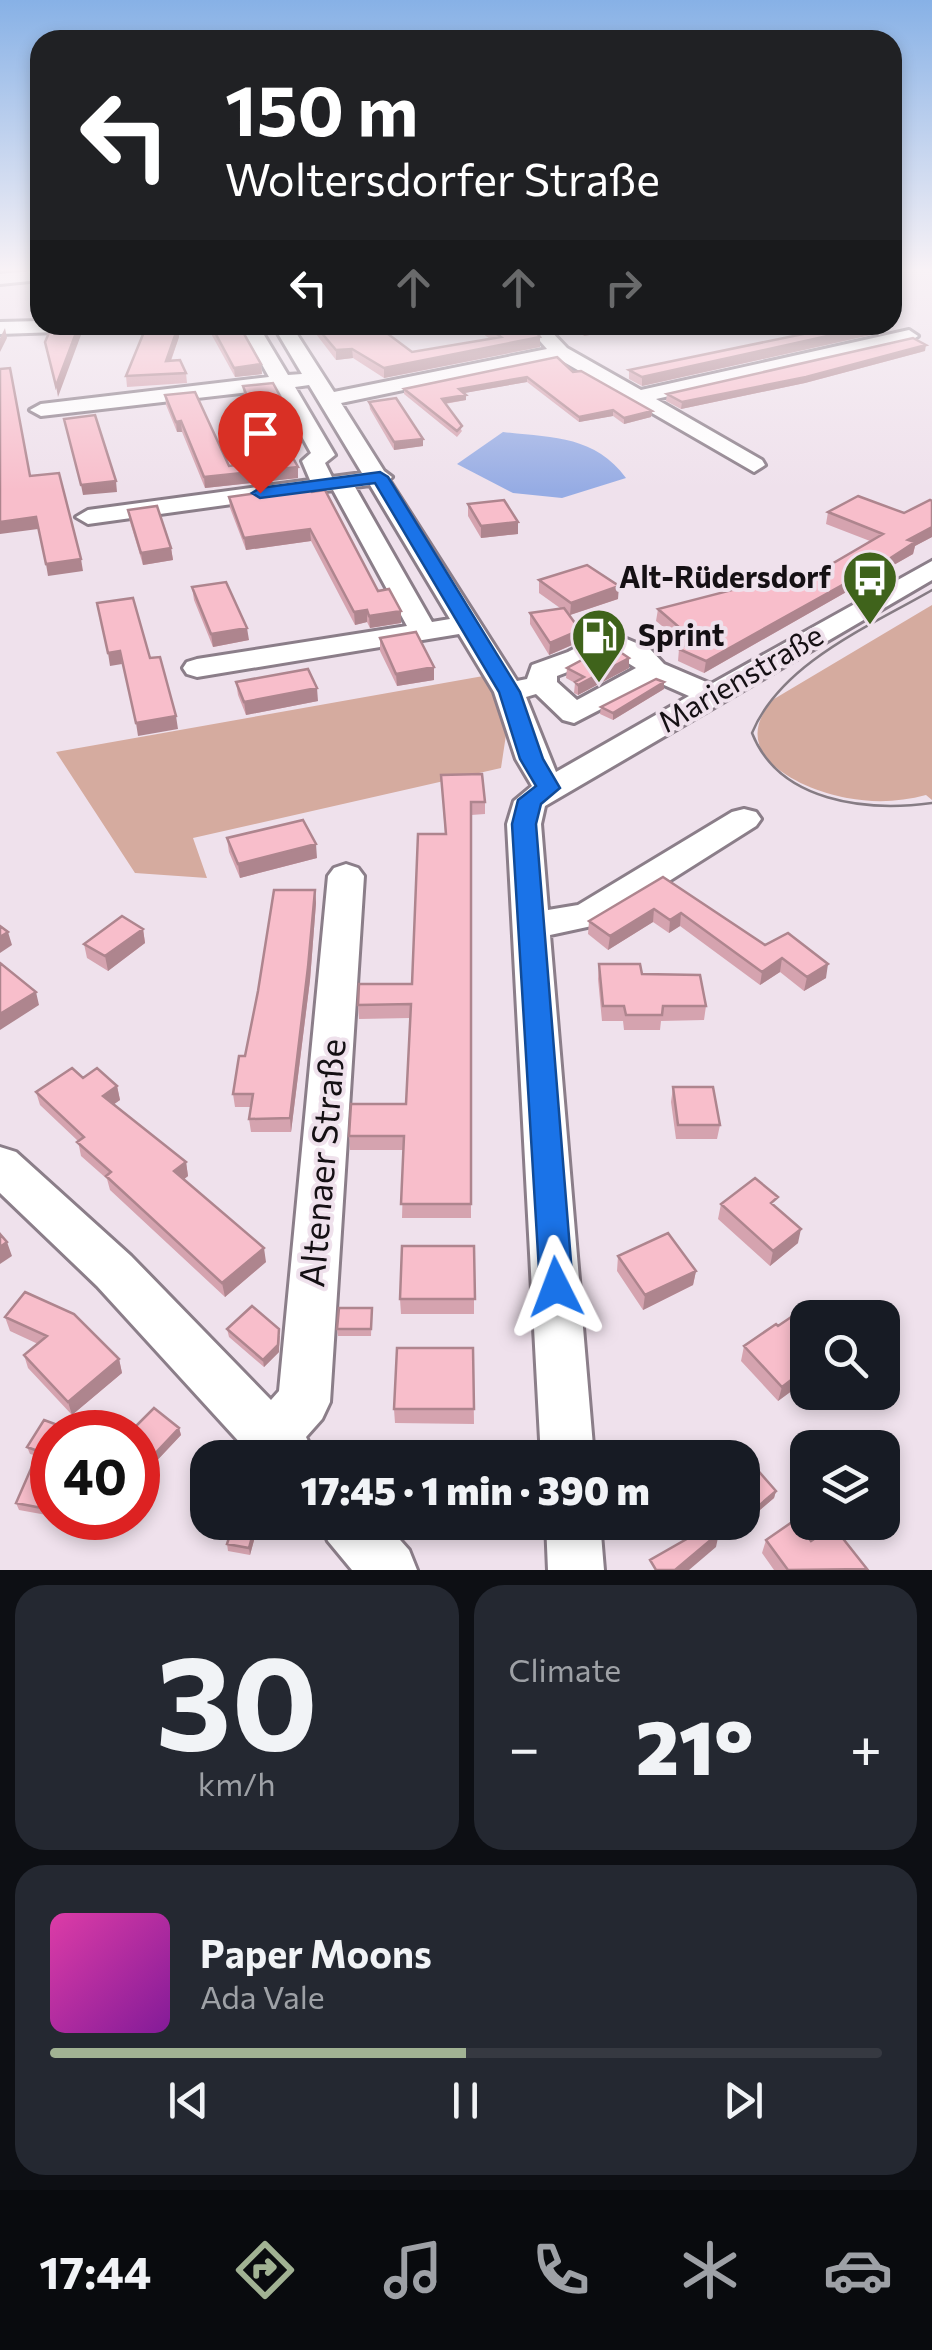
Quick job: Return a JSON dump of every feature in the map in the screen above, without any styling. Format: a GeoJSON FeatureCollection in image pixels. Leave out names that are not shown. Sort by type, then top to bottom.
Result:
{"type":"FeatureCollection","features":[{"type":"Feature","properties":{"kind":"street"},"geometry":{"type":"LineString","coordinates":[[259,343],[324,455],[313,460],[332,483],[424,631]]}},
{"type":"Feature","properties":{"kind":"street"},"geometry":{"type":"LineString","coordinates":[[294,343],[510,692],[532,759],[549,788],[530,800],[524,824],[567,1440]]}},
{"type":"Feature","properties":{"kind":"street"},"geometry":{"type":"LineString","coordinates":[[552,343],[560,352],[754,465]]}},
{"type":"Feature","properties":{"kind":"street"},"geometry":{"type":"LineString","coordinates":[[639,398],[856,343]]}},
{"type":"Feature","properties":{"kind":"street"},"geometry":{"type":"LineString","coordinates":[[303,418],[330,397],[560,352]]}},
{"type":"Feature","properties":{"kind":"street"},"geometry":{"type":"LineString","coordinates":[[41,410],[281,382],[330,397]]}},
{"type":"Feature","properties":{"kind":"street"},"geometry":{"type":"LineString","coordinates":[[88,516],[380,477]]}},
{"type":"Feature","properties":{"kind":"street","name":"Marienstraße"},"geometry":{"type":"LineString","coordinates":[[549,788],[932,569]]}},
{"type":"Feature","properties":{"kind":"street"},"geometry":{"type":"LineString","coordinates":[[197,668],[469,624]]}},
{"type":"Feature","properties":{"kind":"street"},"geometry":{"type":"LineString","coordinates":[[654,670],[574,714],[542,684],[542,671],[578,658],[608,639],[640,656],[654,670],[712,696]]}},
{"type":"Feature","properties":{"kind":"street"},"geometry":{"type":"LineString","coordinates":[[510,692],[542,684]]}},
{"type":"Feature","properties":{"kind":"street"},"geometry":{"type":"LineString","coordinates":[[531,926],[588,915],[744,819]]}},
{"type":"Feature","properties":{"kind":"street","name":"Altenaer Straße"},"geometry":{"type":"LineString","coordinates":[[284,1440],[304,1402],[346,876]]}},
{"type":"Feature","properties":{"kind":"street","name":"Altenaer Straße"},"geometry":{"type":"LineString","coordinates":[[0,1165],[114,1271],[273,1440]]}},
{"type":"Feature","properties":{"kind":"street"},"geometry":{"type":"LineString","coordinates":[[362,1540],[388,1570]]}},
{"type":"Feature","properties":{"kind":"street"},"geometry":{"type":"LineString","coordinates":[[574,1540],[576,1570]]}},
{"type":"Feature","properties":{"kind":"shaded area"},"geometry":{"type":"Polygon","coordinates":[[[932,605],[932,800],[926,795],[887,801],[847,798],[808,786],[774,765],[762,752],[758,736],[761,718],[774,699],[932,605]]]}},
{"type":"Feature","properties":{"kind":"shaded area"},"geometry":{"type":"Polygon","coordinates":[[[489,675],[509,715],[501,768],[193,838],[207,878],[135,873],[56,752],[489,675]]]}},
{"type":"Feature","properties":{"kind":"water"},"geometry":{"type":"Polygon","coordinates":[[[503,432],[586,446],[614,464],[626,478],[562,498],[513,493],[457,464],[503,432]]]}},
{"type":"Feature","properties":{"kind":"building"},"geometry":{"type":"Polygon","coordinates":[[[45,343],[72,343],[56,386],[45,343]]]}},
{"type":"Feature","properties":{"kind":"building"},"geometry":{"type":"Polygon","coordinates":[[[139,343],[172,343],[166,361],[180,360],[186,373],[126,376],[139,343]]]}},
{"type":"Feature","properties":{"kind":"building"},"geometry":{"type":"Polygon","coordinates":[[[221,343],[249,343],[261,364],[234,368],[221,343]]]}},
{"type":"Feature","properties":{"kind":"building"},"geometry":{"type":"Polygon","coordinates":[[[330,343],[400,343],[412,352],[464,343],[508,343],[384,368],[352,349],[336,350],[330,343]]]}},
{"type":"Feature","properties":{"kind":"building"},"geometry":{"type":"Polygon","coordinates":[[[758,343],[794,343],[642,377],[629,370],[758,343]]]}},
{"type":"Feature","properties":{"kind":"building"},"geometry":{"type":"Polygon","coordinates":[[[890,343],[926,345],[806,377],[682,402],[667,394],[890,343]]]}},
{"type":"Feature","properties":{"kind":"building"},"geometry":{"type":"Polygon","coordinates":[[[557,357],[573,372],[581,371],[652,411],[624,418],[613,410],[579,417],[527,377],[459,389],[466,395],[442,399],[462,426],[457,431],[404,389],[557,357]]]}},
{"type":"Feature","properties":{"kind":"building"},"geometry":{"type":"Polygon","coordinates":[[[10,368],[30,476],[59,473],[81,559],[46,564],[36,517],[0,522],[0,369],[10,368]]]}},
{"type":"Feature","properties":{"kind":"building"},"geometry":{"type":"Polygon","coordinates":[[[273,383],[290,414],[279,416],[295,443],[267,447],[243,386],[273,383]]]}},
{"type":"Feature","properties":{"kind":"building"},"geometry":{"type":"Polygon","coordinates":[[[195,392],[229,466],[293,458],[298,467],[204,477],[181,421],[176,422],[165,395],[195,392]]]}},
{"type":"Feature","properties":{"kind":"building"},"geometry":{"type":"Polygon","coordinates":[[[396,398],[423,439],[394,442],[369,402],[396,398]]]}},
{"type":"Feature","properties":{"kind":"building"},"geometry":{"type":"Polygon","coordinates":[[[95,415],[116,481],[81,485],[64,419],[95,415]]]}},
{"type":"Feature","properties":{"kind":"building"},"geometry":{"type":"Polygon","coordinates":[[[308,486],[312,492],[325,490],[378,591],[389,589],[401,611],[369,616],[367,610],[354,612],[310,529],[244,538],[229,497],[308,486]]]}},
{"type":"Feature","properties":{"kind":"building"},"geometry":{"type":"Polygon","coordinates":[[[858,496],[904,513],[930,500],[932,527],[908,540],[915,542],[889,559],[706,661],[679,649],[694,640],[658,609],[767,581],[787,590],[883,534],[828,512],[858,496]]]}},
{"type":"Feature","properties":{"kind":"building"},"geometry":{"type":"Polygon","coordinates":[[[504,500],[518,522],[481,526],[468,504],[504,500]]]}},
{"type":"Feature","properties":{"kind":"building"},"geometry":{"type":"Polygon","coordinates":[[[157,506],[171,548],[141,553],[128,510],[157,506]]]}},
{"type":"Feature","properties":{"kind":"building"},"geometry":{"type":"Polygon","coordinates":[[[587,565],[619,586],[571,603],[539,580],[587,565]]]}},
{"type":"Feature","properties":{"kind":"building"},"geometry":{"type":"Polygon","coordinates":[[[226,582],[247,628],[211,634],[192,587],[226,582]]]}},
{"type":"Feature","properties":{"kind":"building"},"geometry":{"type":"Polygon","coordinates":[[[133,598],[150,658],[160,657],[176,716],[136,723],[120,651],[108,653],[97,603],[133,598]]]}},
{"type":"Feature","properties":{"kind":"building"},"geometry":{"type":"Polygon","coordinates":[[[564,608],[580,630],[550,643],[530,613],[564,608]]]}},
{"type":"Feature","properties":{"kind":"building"},"geometry":{"type":"Polygon","coordinates":[[[416,632],[434,667],[396,674],[380,638],[416,632]]]}},
{"type":"Feature","properties":{"kind":"building"},"geometry":{"type":"Polygon","coordinates":[[[610,645],[629,658],[578,685],[575,682],[584,677],[567,668],[610,645]]]}},
{"type":"Feature","properties":{"kind":"building"},"geometry":{"type":"Polygon","coordinates":[[[308,669],[317,688],[244,702],[236,682],[308,669]]]}},
{"type":"Feature","properties":{"kind":"building"},"geometry":{"type":"Polygon","coordinates":[[[656,679],[664,682],[613,713],[601,707],[656,679]]]}},
{"type":"Feature","properties":{"kind":"building"},"geometry":{"type":"Polygon","coordinates":[[[482,774],[485,802],[471,802],[471,1204],[401,1204],[404,1136],[349,1136],[351,1104],[406,1104],[411,1004],[358,1005],[359,984],[412,984],[418,834],[446,834],[441,775],[482,774]]]}},
{"type":"Feature","properties":{"kind":"building"},"geometry":{"type":"Polygon","coordinates":[[[303,820],[316,844],[238,864],[227,838],[303,820]]]}},
{"type":"Feature","properties":{"kind":"building"},"geometry":{"type":"Polygon","coordinates":[[[663,877],[765,945],[788,933],[828,964],[807,977],[782,958],[762,972],[681,913],[670,920],[654,909],[610,936],[589,921],[663,877]]]}},
{"type":"Feature","properties":{"kind":"building"},"geometry":{"type":"Polygon","coordinates":[[[274,890],[315,890],[308,967],[290,1118],[249,1119],[253,1094],[233,1094],[239,1056],[245,1056],[274,890]]]}},
{"type":"Feature","properties":{"kind":"building"},"geometry":{"type":"Polygon","coordinates":[[[122,916],[143,929],[105,956],[84,944],[122,916]]]}},
{"type":"Feature","properties":{"kind":"building"},"geometry":{"type":"Polygon","coordinates":[[[0,963],[36,992],[0,1014],[0,963]]]}},
{"type":"Feature","properties":{"kind":"building"},"geometry":{"type":"Polygon","coordinates":[[[599,964],[640,964],[642,974],[700,975],[706,1006],[663,1006],[662,1015],[626,1015],[624,1006],[603,1006],[599,964]]]}},
{"type":"Feature","properties":{"kind":"building"},"geometry":{"type":"Polygon","coordinates":[[[72,1068],[83,1078],[97,1068],[117,1086],[103,1096],[186,1162],[174,1171],[264,1248],[222,1283],[106,1176],[111,1172],[77,1142],[84,1137],[36,1092],[72,1068]]]}},
{"type":"Feature","properties":{"kind":"building"},"geometry":{"type":"Polygon","coordinates":[[[673,1087],[713,1087],[720,1125],[678,1125],[673,1087]]]}},
{"type":"Feature","properties":{"kind":"building"},"geometry":{"type":"Polygon","coordinates":[[[755,1178],[778,1197],[771,1203],[801,1229],[773,1251],[721,1204],[755,1178]]]}},
{"type":"Feature","properties":{"kind":"building"},"geometry":{"type":"Polygon","coordinates":[[[668,1233],[696,1271],[645,1295],[618,1256],[668,1233]]]}},
{"type":"Feature","properties":{"kind":"building"},"geometry":{"type":"Polygon","coordinates":[[[402,1246],[474,1246],[475,1299],[400,1299],[402,1246]]]}},
{"type":"Feature","properties":{"kind":"building"},"geometry":{"type":"Polygon","coordinates":[[[25,1292],[74,1314],[119,1359],[68,1402],[24,1355],[47,1336],[5,1317],[25,1292]]]}},
{"type":"Feature","properties":{"kind":"building"},"geometry":{"type":"Polygon","coordinates":[[[252,1306],[279,1329],[278,1345],[263,1360],[227,1329],[252,1306]]]}},
{"type":"Feature","properties":{"kind":"building"},"geometry":{"type":"Polygon","coordinates":[[[339,1308],[372,1308],[371,1329],[337,1329],[339,1308]]]}},
{"type":"Feature","properties":{"kind":"building"},"geometry":{"type":"Polygon","coordinates":[[[790,1318],[790,1381],[782,1387],[744,1346],[790,1318]]]}},
{"type":"Feature","properties":{"kind":"building"},"geometry":{"type":"Polygon","coordinates":[[[397,1348],[473,1348],[474,1409],[394,1409],[397,1348]]]}},
{"type":"Feature","properties":{"kind":"building"},"geometry":{"type":"Polygon","coordinates":[[[160,1413],[179,1428],[160,1448],[160,1413]]]}},
{"type":"Feature","properties":{"kind":"building"},"geometry":{"type":"Polygon","coordinates":[[[30,1471],[30,1506],[16,1503],[30,1471]]]}},
{"type":"Feature","properties":{"kind":"building"},"geometry":{"type":"Polygon","coordinates":[[[760,1473],[776,1491],[760,1505],[760,1473]]]}},
{"type":"Feature","properties":{"kind":"building"},"geometry":{"type":"Polygon","coordinates":[[[790,1523],[790,1540],[844,1540],[867,1569],[788,1570],[766,1540],[790,1523]]]}},
{"type":"Feature","properties":{"kind":"building"},"geometry":{"type":"Polygon","coordinates":[[[228,1540],[251,1540],[249,1548],[227,1544],[228,1540]]]}},
{"type":"Feature","properties":{"kind":"building"},"geometry":{"type":"Polygon","coordinates":[[[685,1540],[711,1540],[675,1570],[656,1570],[650,1560],[685,1540]]]}},
{"type":"Feature","properties":{"kind":"tram line"},"geometry":{"type":"LineString","coordinates":[[932,590],[805,666],[766,708],[752,733],[765,756],[803,788],[853,803],[932,803]]}},
{"type":"Feature","properties":{"kind":"place","name":"Alt-Rüdersdorf"},"geometry":{"type":"Point","coordinates":[870,627]}},
{"type":"Feature","properties":{"kind":"place","name":"Sprint"},"geometry":{"type":"Point","coordinates":[599,685]}},
{"type":"Feature","properties":{"kind":"route"},"geometry":{"type":"LineString","coordinates":[[260,493],[380,477],[510,692],[532,759],[549,788],[530,800],[524,824],[556,1287]]}}]}
